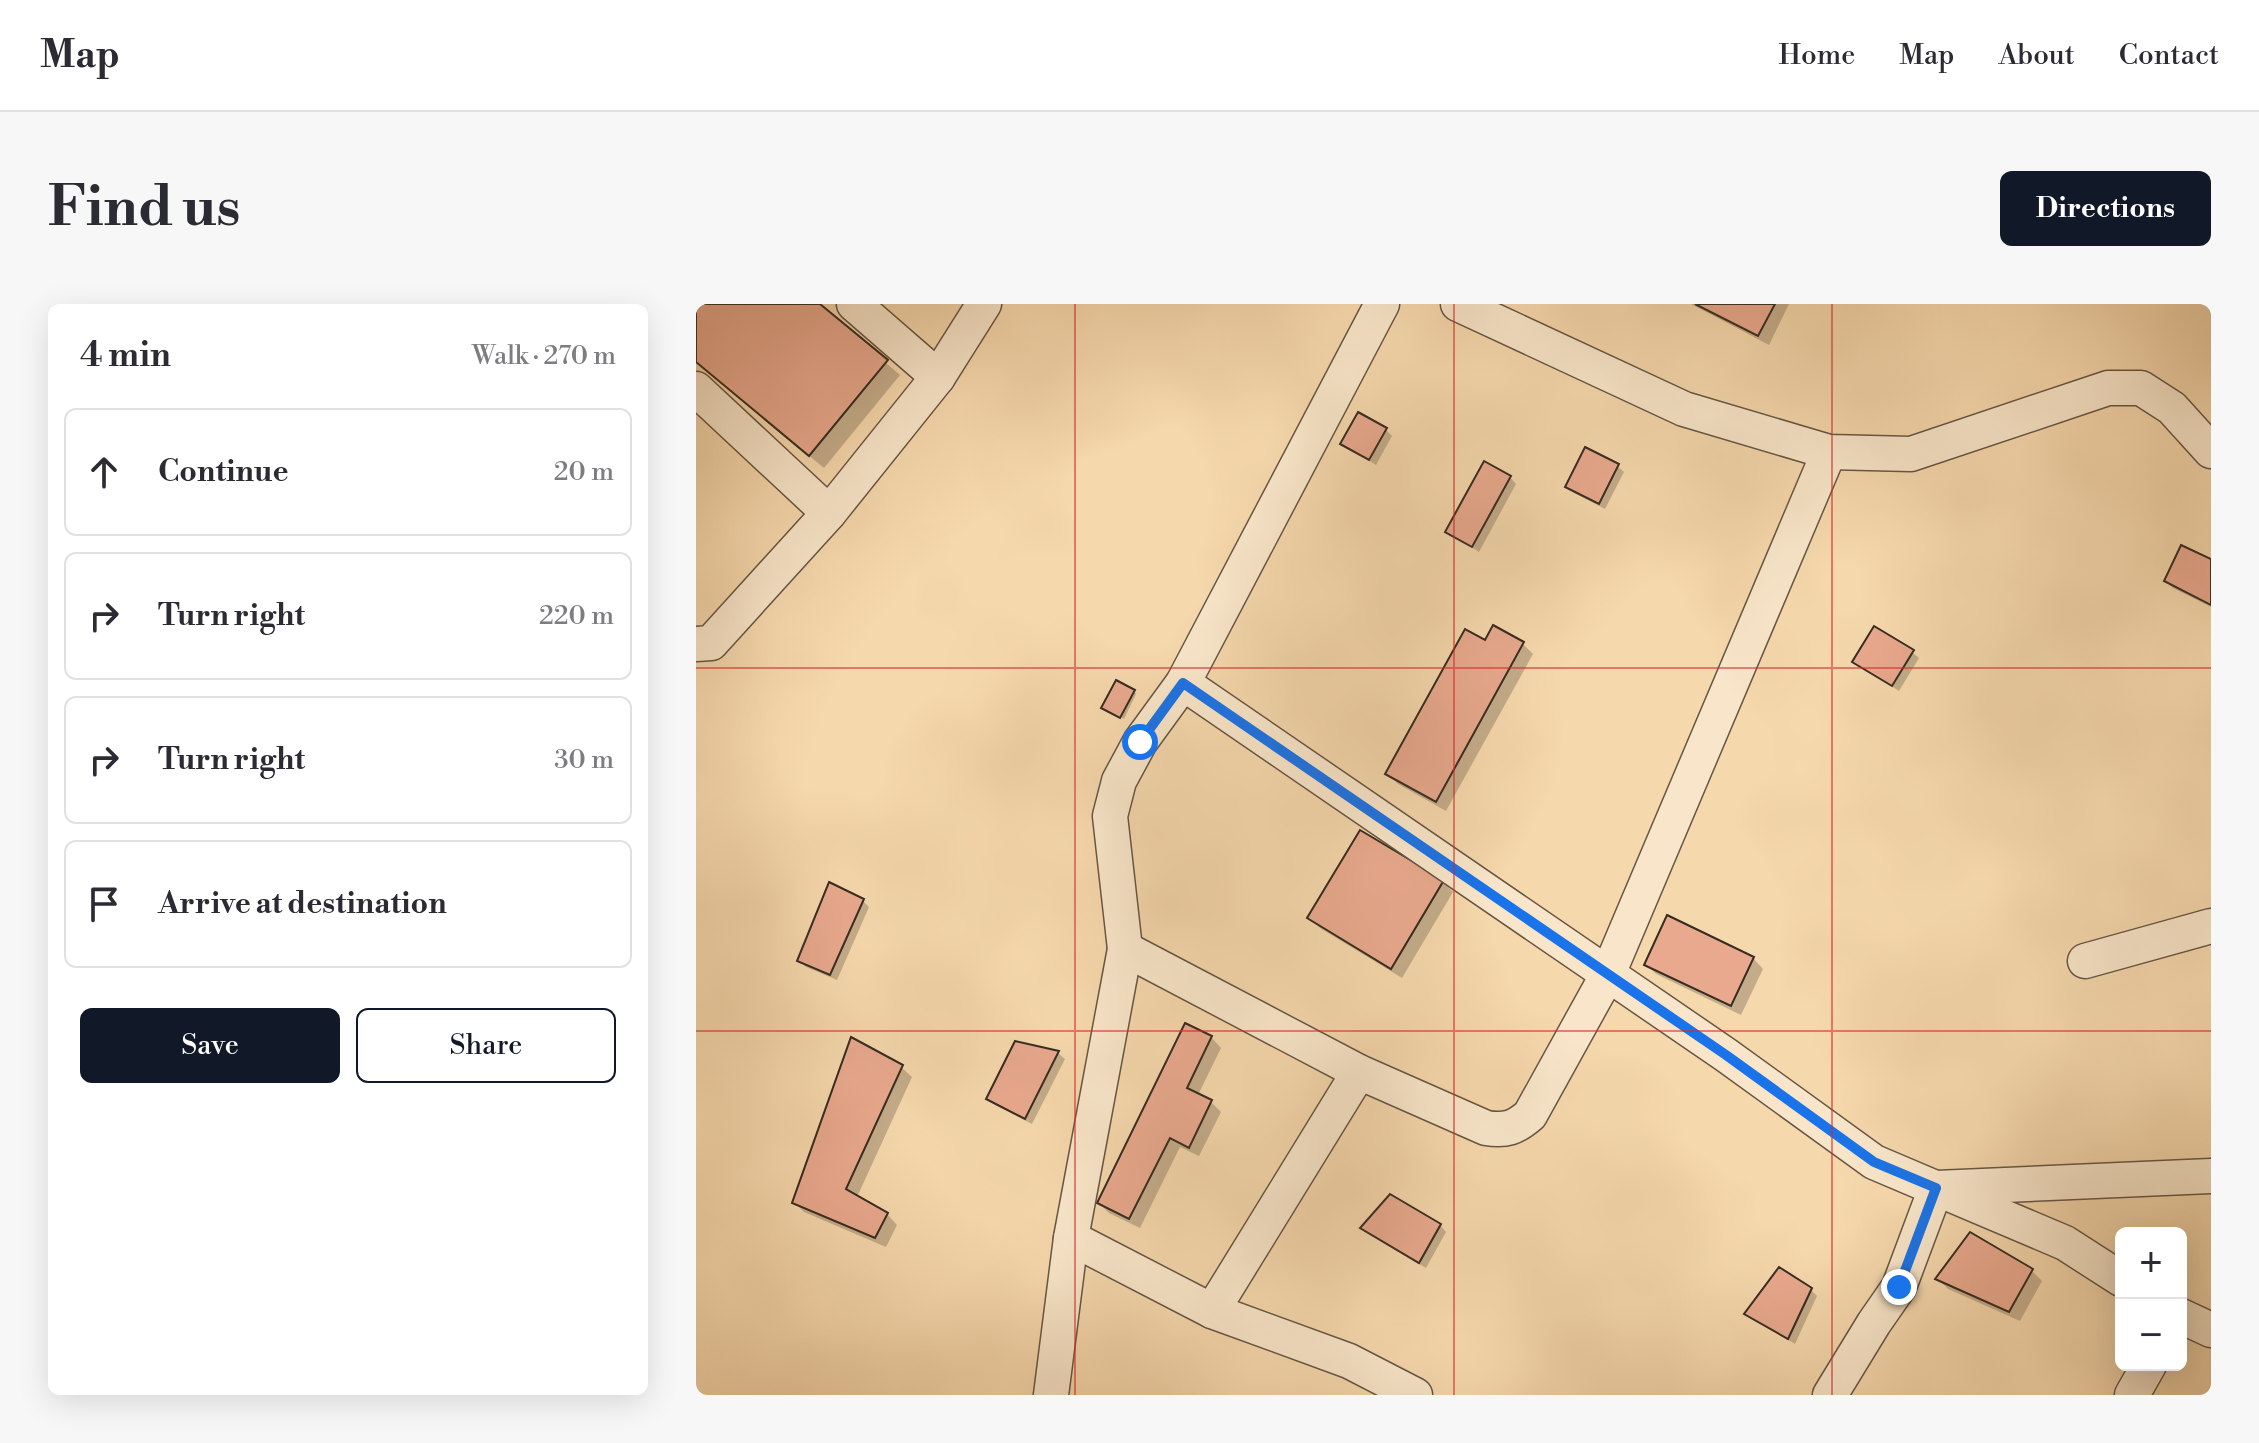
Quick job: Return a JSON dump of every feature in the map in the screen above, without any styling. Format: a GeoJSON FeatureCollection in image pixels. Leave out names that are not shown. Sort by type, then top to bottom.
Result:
{"type":"FeatureCollection","features":[{"type":"Feature","properties":{"kind":"street"},"geometry":{"type":"LineString","coordinates":[[854,304],[938,377]]}},
{"type":"Feature","properties":{"kind":"street"},"geometry":{"type":"LineString","coordinates":[[696,644],[711,643],[829,513],[938,377],[984,304]]}},
{"type":"Feature","properties":{"kind":"street"},"geometry":{"type":"LineString","coordinates":[[1458,304],[1684,409],[1829,452],[1911,454],[2108,388],[2141,388],[2172,408],[2211,451]]}},
{"type":"Feature","properties":{"kind":"street"},"geometry":{"type":"LineString","coordinates":[[1051,1395],[1071,1238],[1125,949],[1110,816],[1119,781],[1140,742],[1183,683],[1371,308]]}},
{"type":"Feature","properties":{"kind":"street"},"geometry":{"type":"LineString","coordinates":[[696,389],[829,513]]}},
{"type":"Feature","properties":{"kind":"street"},"geometry":{"type":"LineString","coordinates":[[1125,949],[1359,1072],[1486,1128],[1502,1131],[1517,1127],[1530,1115],[1608,974],[1829,452]]}},
{"type":"Feature","properties":{"kind":"street"},"geometry":{"type":"LineString","coordinates":[[1183,683],[1608,974],[1874,1162],[2065,1243],[2115,1275]]}},
{"type":"Feature","properties":{"kind":"street"},"geometry":{"type":"LineString","coordinates":[[2085,961],[2211,926]]}},
{"type":"Feature","properties":{"kind":"street"},"geometry":{"type":"LineString","coordinates":[[1212,1311],[1359,1072]]}},
{"type":"Feature","properties":{"kind":"street"},"geometry":{"type":"LineString","coordinates":[[1936,1188],[2211,1176]]}},
{"type":"Feature","properties":{"kind":"street"},"geometry":{"type":"LineString","coordinates":[[1830,1395],[1899,1287],[1936,1188]]}},
{"type":"Feature","properties":{"kind":"street"},"geometry":{"type":"LineString","coordinates":[[1071,1238],[1212,1311],[1349,1361],[1415,1395]]}},
{"type":"Feature","properties":{"kind":"street"},"geometry":{"type":"LineString","coordinates":[[2187,1319],[2211,1330]]}},
{"type":"Feature","properties":{"kind":"street"},"geometry":{"type":"LineString","coordinates":[[2132,1395],[2146,1371]]}},
{"type":"Feature","properties":{"kind":"building"},"geometry":{"type":"Polygon","coordinates":[[[696,304],[820,304],[888,360],[809,456],[696,362],[696,304]]]}},
{"type":"Feature","properties":{"kind":"building"},"geometry":{"type":"Polygon","coordinates":[[[1695,304],[1775,304],[1758,336],[1695,304]]]}},
{"type":"Feature","properties":{"kind":"building"},"geometry":{"type":"Polygon","coordinates":[[[1358,412],[1387,428],[1369,460],[1340,444],[1358,412]]]}},
{"type":"Feature","properties":{"kind":"building"},"geometry":{"type":"Polygon","coordinates":[[[1585,447],[1619,464],[1599,504],[1565,487],[1585,447]]]}},
{"type":"Feature","properties":{"kind":"building"},"geometry":{"type":"Polygon","coordinates":[[[1484,461],[1511,476],[1472,547],[1445,532],[1484,461]]]}},
{"type":"Feature","properties":{"kind":"building"},"geometry":{"type":"Polygon","coordinates":[[[2181,545],[2211,559],[2211,605],[2164,581],[2181,545]]]}},
{"type":"Feature","properties":{"kind":"building"},"geometry":{"type":"Polygon","coordinates":[[[1493,625],[1524,642],[1436,802],[1385,774],[1465,629],[1485,640],[1493,625]]]}},
{"type":"Feature","properties":{"kind":"building"},"geometry":{"type":"Polygon","coordinates":[[[1874,626],[1914,650],[1892,686],[1852,662],[1874,626]]]}},
{"type":"Feature","properties":{"kind":"building"},"geometry":{"type":"Polygon","coordinates":[[[1116,680],[1135,690],[1120,718],[1101,708],[1116,680]]]}},
{"type":"Feature","properties":{"kind":"building"},"geometry":{"type":"Polygon","coordinates":[[[1360,830],[1444,880],[1391,969],[1307,918],[1360,830]]]}},
{"type":"Feature","properties":{"kind":"building"},"geometry":{"type":"Polygon","coordinates":[[[829,882],[864,899],[830,975],[797,961],[829,882]]]}},
{"type":"Feature","properties":{"kind":"building"},"geometry":{"type":"Polygon","coordinates":[[[1667,915],[1754,957],[1731,1006],[1644,965],[1667,915]]]}},
{"type":"Feature","properties":{"kind":"building"},"geometry":{"type":"Polygon","coordinates":[[[1185,1023],[1212,1036],[1187,1088],[1212,1100],[1189,1148],[1170,1138],[1129,1219],[1097,1203],[1185,1023]]]}},
{"type":"Feature","properties":{"kind":"building"},"geometry":{"type":"Polygon","coordinates":[[[851,1037],[903,1065],[846,1189],[888,1213],[875,1238],[792,1203],[851,1037]]]}},
{"type":"Feature","properties":{"kind":"building"},"geometry":{"type":"Polygon","coordinates":[[[1015,1041],[1059,1051],[1025,1119],[986,1099],[1015,1041]]]}},
{"type":"Feature","properties":{"kind":"building"},"geometry":{"type":"Polygon","coordinates":[[[1390,1194],[1441,1224],[1419,1263],[1360,1228],[1390,1194]]]}},
{"type":"Feature","properties":{"kind":"building"},"geometry":{"type":"Polygon","coordinates":[[[1970,1232],[2033,1269],[2009,1312],[1935,1279],[1970,1232]]]}},
{"type":"Feature","properties":{"kind":"building"},"geometry":{"type":"Polygon","coordinates":[[[1779,1267],[1812,1288],[1788,1339],[1744,1314],[1779,1267]]]}},
{"type":"Feature","properties":{"kind":"route"},"geometry":{"type":"LineString","coordinates":[[1140,742],[1183,683],[1726,1055],[1874,1162],[1936,1188],[1899,1287]]}}]}
